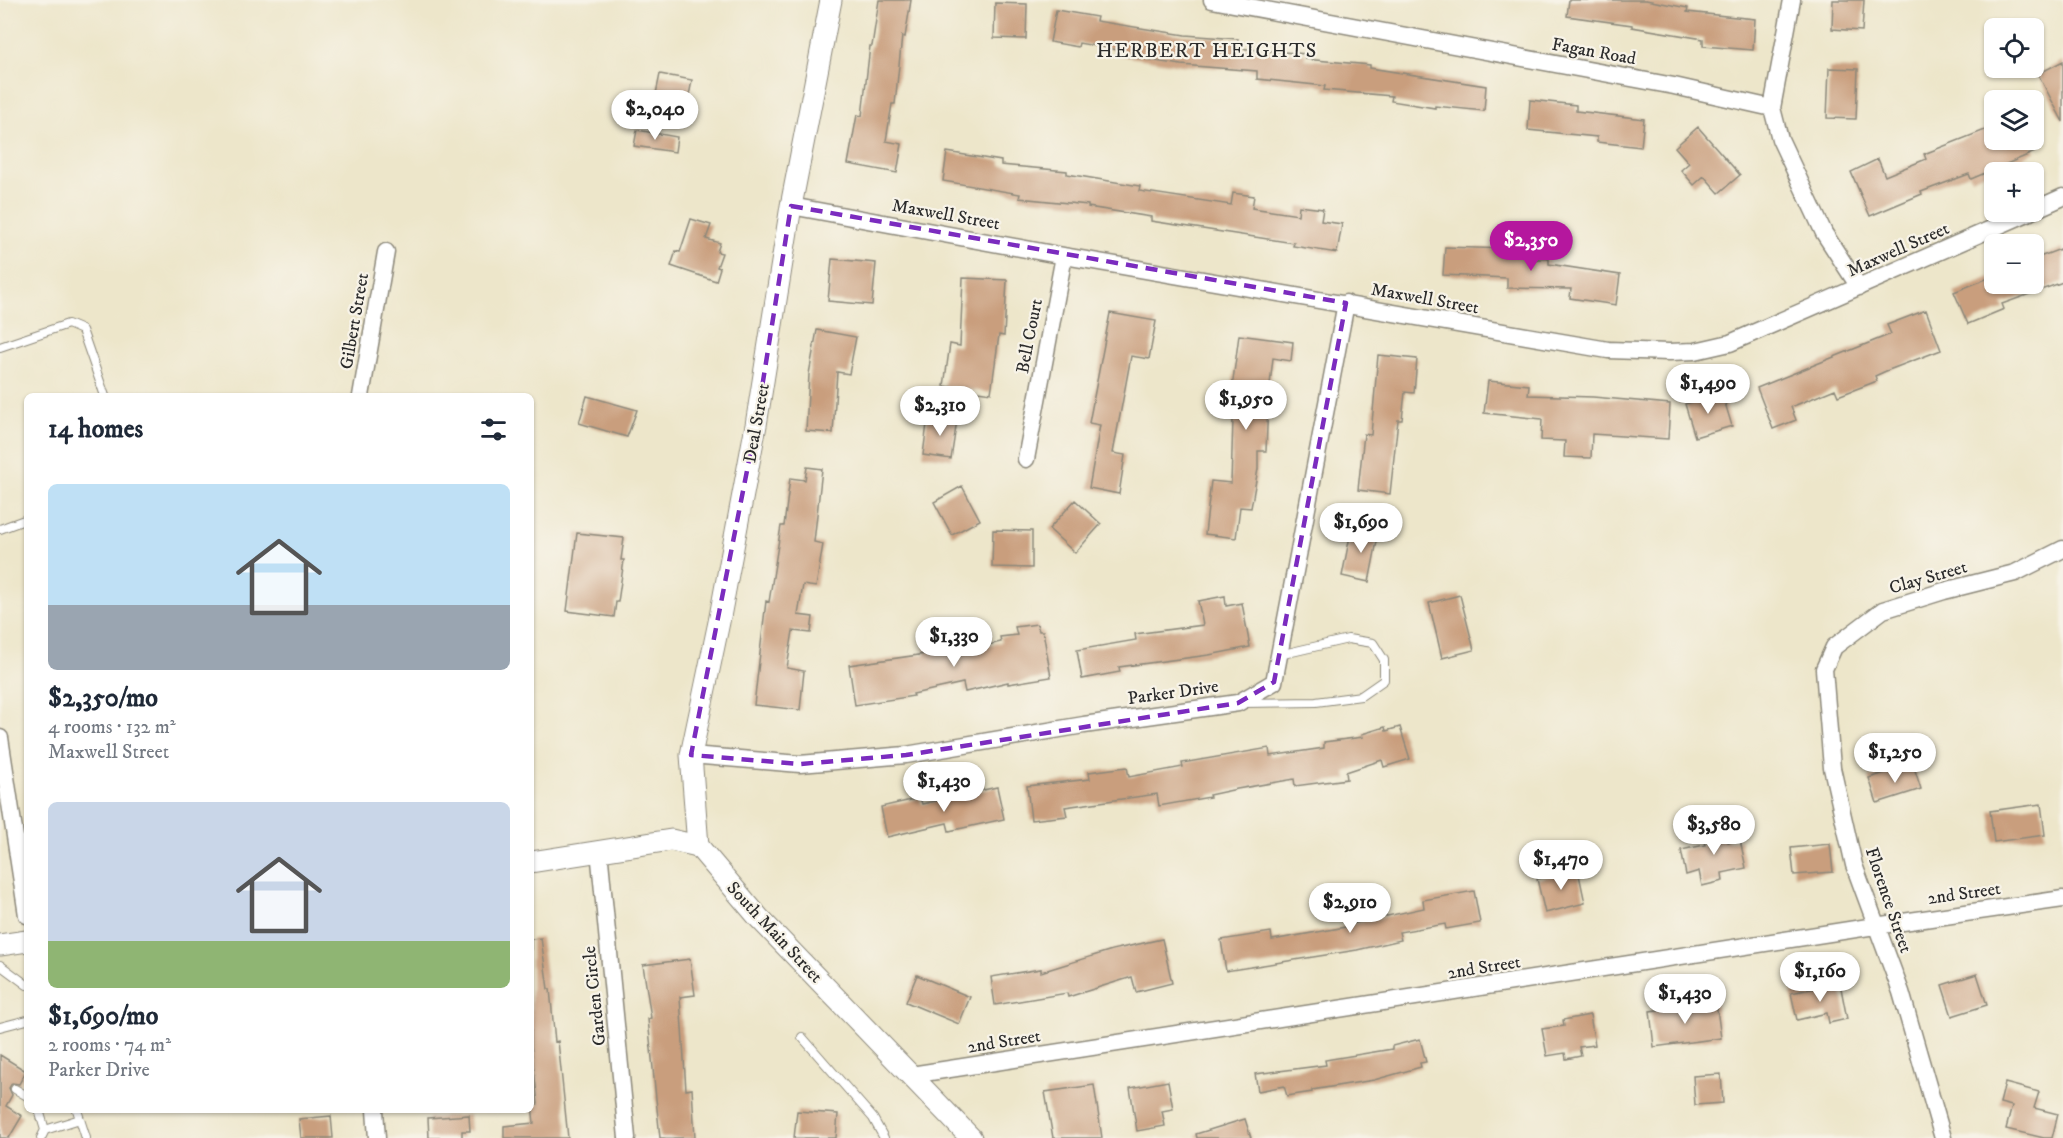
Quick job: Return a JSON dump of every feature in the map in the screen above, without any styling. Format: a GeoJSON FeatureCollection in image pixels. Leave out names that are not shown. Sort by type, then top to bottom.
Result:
{"type":"FeatureCollection","features":[{"type":"Feature","properties":{"kind":"street","name":"Deal Street"},"geometry":{"type":"LineString","coordinates":[[698,846],[691,755],[754,437],[791,206],[831,0]]}},
{"type":"Feature","properties":{"kind":"street","name":"Fagan Road"},"geometry":{"type":"LineString","coordinates":[[1212,0],[1674,86],[1772,108]]}},
{"type":"Feature","properties":{"kind":"street"},"geometry":{"type":"LineString","coordinates":[[1792,0],[1772,108],[1780,139],[1824,233],[1859,287]]}},
{"type":"Feature","properties":{"kind":"street","name":"Maxwell Street"},"geometry":{"type":"LineString","coordinates":[[2044,206],[2063,197]]}},
{"type":"Feature","properties":{"kind":"street","name":"Maxwell Street"},"geometry":{"type":"LineString","coordinates":[[791,206],[1064,256],[1608,350],[1669,352],[1695,351],[1730,343],[2007,222]]}},
{"type":"Feature","properties":{"kind":"street","name":"Gilbert Street"},"geometry":{"type":"LineString","coordinates":[[362,393],[386,252]]}},
{"type":"Feature","properties":{"kind":"street","name":"Bell Court"},"geometry":{"type":"LineString","coordinates":[[1026,459],[1064,256]]}},
{"type":"Feature","properties":{"kind":"street","name":"Parker Drive"},"geometry":{"type":"LineString","coordinates":[[691,755],[800,764],[906,755],[1083,725],[1238,703],[1274,681],[1346,303]]}},
{"type":"Feature","properties":{"kind":"street","name":"Clay Street"},"geometry":{"type":"LineString","coordinates":[[1824,669],[1834,647],[1883,610],[1944,591],[2015,573],[2063,549]]}},
{"type":"Feature","properties":{"kind":"street","name":"Florence Street"},"geometry":{"type":"LineString","coordinates":[[1824,669],[1832,768],[1854,865],[1901,992],[1942,1138]]}},
{"type":"Feature","properties":{"kind":"street"},"geometry":{"type":"LineString","coordinates":[[0,738],[7,819],[24,901]]}},
{"type":"Feature","properties":{"kind":"street"},"geometry":{"type":"LineString","coordinates":[[534,861],[671,840],[698,846]]}},
{"type":"Feature","properties":{"kind":"street","name":"South Main Street"},"geometry":{"type":"LineString","coordinates":[[698,846],[759,918],[971,1138]]}},
{"type":"Feature","properties":{"kind":"street","name":"Garden Circle"},"geometry":{"type":"LineString","coordinates":[[599,850],[627,1138]]}},
{"type":"Feature","properties":{"kind":"street","name":"2nd Street"},"geometry":{"type":"LineString","coordinates":[[911,1076],[1875,926],[2063,899]]}},
{"type":"Feature","properties":{"kind":"street"},"geometry":{"type":"LineString","coordinates":[[0,945],[24,941]]}},
{"type":"Feature","properties":{"kind":"street"},"geometry":{"type":"LineString","coordinates":[[375,1113],[377,1138]]}},
{"type":"Feature","properties":{"kind":"lane"},"geometry":{"type":"LineString","coordinates":[[0,347],[68,324],[82,330],[104,393]]}},
{"type":"Feature","properties":{"kind":"lane"},"geometry":{"type":"LineString","coordinates":[[0,529],[24,520]]}},
{"type":"Feature","properties":{"kind":"lane"},"geometry":{"type":"LineString","coordinates":[[1238,703],[1316,702],[1361,696],[1384,680],[1384,660],[1373,643],[1348,639],[1279,655]]}},
{"type":"Feature","properties":{"kind":"lane"},"geometry":{"type":"LineString","coordinates":[[0,965],[24,983]]}},
{"type":"Feature","properties":{"kind":"lane"},"geometry":{"type":"LineString","coordinates":[[0,1028],[24,1021]]}},
{"type":"Feature","properties":{"kind":"lane"},"geometry":{"type":"LineString","coordinates":[[802,1038],[873,1118],[884,1138]]}},
{"type":"Feature","properties":{"kind":"lane"},"geometry":{"type":"LineString","coordinates":[[15,1089],[24,1094]]}},
{"type":"Feature","properties":{"kind":"lane"},"geometry":{"type":"LineString","coordinates":[[40,1113],[43,1134],[80,1119]]}},
{"type":"Feature","properties":{"kind":"lane"},"geometry":{"type":"LineString","coordinates":[[78,1113],[86,1138]]}},
{"type":"Feature","properties":{"kind":"highlighted area"},"geometry":{"type":"Polygon","coordinates":[[[791,206],[1346,303],[1274,682],[1238,703],[906,755],[800,764],[691,755],[756,425],[791,206]]]}},
{"type":"Feature","properties":{"kind":"building"},"geometry":{"type":"Polygon","coordinates":[[[879,0],[911,0],[905,37],[902,36],[895,104],[892,104],[886,141],[902,144],[897,173],[848,164],[857,115],[862,116],[870,46],[872,46],[879,0]]]}},
{"type":"Feature","properties":{"kind":"building"},"geometry":{"type":"Polygon","coordinates":[[[1569,0],[1646,0],[1688,8],[1687,12],[1755,19],[1753,50],[1703,46],[1703,39],[1632,27],[1632,25],[1567,16],[1569,0]]]}},
{"type":"Feature","properties":{"kind":"building"},"geometry":{"type":"Polygon","coordinates":[[[1833,0],[1864,0],[1862,31],[1832,29],[1833,0]]]}},
{"type":"Feature","properties":{"kind":"building"},"geometry":{"type":"Polygon","coordinates":[[[995,3],[1027,4],[1026,39],[994,38],[995,3]]]}},
{"type":"Feature","properties":{"kind":"building"},"geometry":{"type":"Polygon","coordinates":[[[1056,10],[1097,17],[1096,21],[1185,35],[1238,39],[1237,48],[1306,54],[1305,59],[1370,65],[1370,68],[1486,86],[1484,111],[1435,106],[1435,108],[1391,101],[1392,96],[1324,90],[1325,86],[1257,79],[1257,71],[1181,65],[1117,55],[1118,50],[1079,43],[1078,47],[1050,42],[1056,10]]]}},
{"type":"Feature","properties":{"kind":"building"},"geometry":{"type":"Polygon","coordinates":[[[2063,61],[2063,122],[2040,78],[2044,78],[2044,71],[2063,61]]]}},
{"type":"Feature","properties":{"kind":"building"},"geometry":{"type":"Polygon","coordinates":[[[1829,68],[1858,69],[1856,119],[1827,118],[1829,68]]]}},
{"type":"Feature","properties":{"kind":"building"},"geometry":{"type":"Polygon","coordinates":[[[660,74],[692,80],[688,101],[656,94],[660,74]]]}},
{"type":"Feature","properties":{"kind":"building"},"geometry":{"type":"Polygon","coordinates":[[[1530,100],[1576,105],[1576,111],[1644,119],[1641,147],[1597,142],[1597,137],[1528,130],[1530,100]]]}},
{"type":"Feature","properties":{"kind":"building"},"geometry":{"type":"Polygon","coordinates":[[[1698,127],[1740,175],[1719,193],[1704,176],[1694,185],[1681,170],[1689,163],[1675,147],[1698,127]]]}},
{"type":"Feature","properties":{"kind":"building"},"geometry":{"type":"Polygon","coordinates":[[[637,130],[677,137],[675,152],[634,146],[637,130]]]}},
{"type":"Feature","properties":{"kind":"building"},"geometry":{"type":"Polygon","coordinates":[[[1984,130],[1984,150],[2034,150],[2035,152],[2011,162],[1984,162],[1984,174],[1971,179],[1969,174],[1921,192],[1922,194],[1870,216],[1851,172],[1878,159],[1885,176],[1926,159],[1924,154],[1984,130]]]}},
{"type":"Feature","properties":{"kind":"building"},"geometry":{"type":"Polygon","coordinates":[[[947,152],[1001,161],[1001,165],[1067,171],[1067,174],[1140,186],[1139,191],[1231,205],[1233,193],[1254,196],[1252,208],[1298,215],[1299,206],[1323,209],[1321,221],[1342,224],[1337,253],[1293,246],[1294,243],[1151,221],[1151,217],[1088,207],[1088,205],[1019,198],[1020,194],[943,181],[947,152]]]}},
{"type":"Feature","properties":{"kind":"building"},"geometry":{"type":"Polygon","coordinates":[[[691,219],[711,225],[706,239],[720,243],[717,252],[722,253],[717,267],[720,268],[716,281],[671,266],[676,251],[680,252],[691,219]]]}},
{"type":"Feature","properties":{"kind":"building"},"geometry":{"type":"Polygon","coordinates":[[[1507,242],[1534,242],[1534,259],[1549,259],[1549,264],[1620,275],[1616,305],[1570,298],[1571,289],[1507,288],[1507,278],[1443,275],[1445,247],[1507,249],[1507,242]]]}},
{"type":"Feature","properties":{"kind":"building"},"geometry":{"type":"Polygon","coordinates":[[[2063,248],[2063,282],[2044,289],[2044,255],[2063,248]]]}},
{"type":"Feature","properties":{"kind":"building"},"geometry":{"type":"Polygon","coordinates":[[[832,259],[876,263],[872,305],[828,301],[832,259]]]}},
{"type":"Feature","properties":{"kind":"building"},"geometry":{"type":"Polygon","coordinates":[[[963,278],[1007,280],[1004,336],[999,335],[991,393],[944,386],[950,344],[960,346],[963,278]]]}},
{"type":"Feature","properties":{"kind":"building"},"geometry":{"type":"Polygon","coordinates":[[[1984,280],[1984,294],[2030,294],[2002,304],[2004,309],[1968,324],[1954,292],[1984,280]]]}},
{"type":"Feature","properties":{"kind":"building"},"geometry":{"type":"Polygon","coordinates":[[[1926,310],[1941,350],[1886,371],[1875,376],[1877,381],[1838,396],[1835,389],[1791,407],[1796,420],[1773,429],[1757,388],[1891,334],[1887,325],[1926,310]]]}},
{"type":"Feature","properties":{"kind":"building"},"geometry":{"type":"Polygon","coordinates":[[[1110,313],[1156,321],[1149,359],[1131,356],[1113,453],[1125,455],[1119,494],[1089,488],[1100,425],[1089,423],[1110,313]]]}},
{"type":"Feature","properties":{"kind":"building"},"geometry":{"type":"Polygon","coordinates":[[[817,330],[856,337],[849,374],[837,372],[833,433],[806,431],[809,374],[817,330]]]}},
{"type":"Feature","properties":{"kind":"building"},"geometry":{"type":"Polygon","coordinates":[[[1239,335],[1293,342],[1291,361],[1273,358],[1266,451],[1258,451],[1258,469],[1251,508],[1240,507],[1236,538],[1205,534],[1211,481],[1231,483],[1234,388],[1232,388],[1239,335]]]}},
{"type":"Feature","properties":{"kind":"building"},"geometry":{"type":"Polygon","coordinates":[[[1378,355],[1417,359],[1414,393],[1405,392],[1402,420],[1398,420],[1390,494],[1358,490],[1364,434],[1371,435],[1378,355]]]}},
{"type":"Feature","properties":{"kind":"building"},"geometry":{"type":"Polygon","coordinates":[[[1488,381],[1529,385],[1528,395],[1593,397],[1670,404],[1668,439],[1592,434],[1591,458],[1564,457],[1565,441],[1541,440],[1542,419],[1484,413],[1488,381]]]}},
{"type":"Feature","properties":{"kind":"building"},"geometry":{"type":"Polygon","coordinates":[[[1722,393],[1732,426],[1695,437],[1685,404],[1722,393]]]}},
{"type":"Feature","properties":{"kind":"building"},"geometry":{"type":"Polygon","coordinates":[[[587,396],[637,410],[627,437],[579,423],[587,396]]]}},
{"type":"Feature","properties":{"kind":"building"},"geometry":{"type":"Polygon","coordinates":[[[928,416],[957,420],[951,459],[923,455],[928,416]]]}},
{"type":"Feature","properties":{"kind":"building"},"geometry":{"type":"Polygon","coordinates":[[[807,467],[822,469],[814,542],[823,544],[816,587],[803,585],[798,615],[813,617],[811,633],[793,631],[787,668],[804,671],[800,710],[754,705],[766,601],[769,602],[781,526],[784,526],[790,478],[805,480],[807,467]]]}},
{"type":"Feature","properties":{"kind":"building"},"geometry":{"type":"Polygon","coordinates":[[[962,486],[980,520],[952,535],[934,502],[962,486]]]}},
{"type":"Feature","properties":{"kind":"building"},"geometry":{"type":"Polygon","coordinates":[[[1075,500],[1101,524],[1075,553],[1049,529],[1075,500]]]}},
{"type":"Feature","properties":{"kind":"building"},"geometry":{"type":"Polygon","coordinates":[[[1352,526],[1379,531],[1369,582],[1342,576],[1352,526]]]}},
{"type":"Feature","properties":{"kind":"building"},"geometry":{"type":"Polygon","coordinates":[[[993,530],[1032,531],[1032,568],[992,567],[993,530]]]}},
{"type":"Feature","properties":{"kind":"building"},"geometry":{"type":"Polygon","coordinates":[[[577,533],[624,538],[621,560],[624,560],[614,617],[567,611],[577,533]]]}},
{"type":"Feature","properties":{"kind":"building"},"geometry":{"type":"Polygon","coordinates":[[[1460,595],[1474,650],[1442,658],[1429,603],[1460,595]]]}},
{"type":"Feature","properties":{"kind":"building"},"geometry":{"type":"Polygon","coordinates":[[[1225,596],[1226,606],[1242,603],[1250,647],[1119,667],[1120,672],[1082,679],[1077,650],[1136,640],[1135,634],[1203,625],[1198,601],[1225,596]]]}},
{"type":"Feature","properties":{"kind":"building"},"geometry":{"type":"Polygon","coordinates":[[[1037,624],[1039,631],[1043,631],[1051,677],[1008,684],[1008,682],[965,692],[963,683],[913,694],[914,696],[855,705],[849,665],[925,654],[924,647],[956,639],[959,652],[1001,642],[1000,637],[1017,635],[1015,627],[1037,624]]]}},
{"type":"Feature","properties":{"kind":"building"},"geometry":{"type":"Polygon","coordinates":[[[1385,727],[1386,731],[1400,727],[1410,759],[1384,767],[1382,760],[1346,772],[1347,779],[1295,786],[1294,779],[1159,806],[1157,794],[1065,807],[1067,816],[1031,820],[1027,786],[1090,779],[1089,772],[1127,767],[1129,777],[1183,767],[1182,763],[1269,748],[1270,756],[1324,748],[1324,742],[1363,737],[1362,734],[1385,727]]]}},
{"type":"Feature","properties":{"kind":"building"},"geometry":{"type":"Polygon","coordinates":[[[1913,764],[1921,789],[1877,803],[1869,778],[1913,764]]]}},
{"type":"Feature","properties":{"kind":"building"},"geometry":{"type":"Polygon","coordinates":[[[997,787],[1004,819],[949,831],[947,823],[887,837],[881,807],[920,798],[922,804],[997,787]]]}},
{"type":"Feature","properties":{"kind":"building"},"geometry":{"type":"Polygon","coordinates":[[[2041,804],[2045,835],[1994,842],[1990,811],[2041,804]]]}},
{"type":"Feature","properties":{"kind":"building"},"geometry":{"type":"Polygon","coordinates":[[[1724,824],[1728,842],[1740,840],[1746,868],[1722,873],[1723,881],[1702,886],[1699,871],[1686,875],[1681,850],[1705,845],[1701,829],[1724,824]]]}},
{"type":"Feature","properties":{"kind":"building"},"geometry":{"type":"Polygon","coordinates":[[[1830,844],[1833,872],[1794,875],[1791,848],[1830,844]]]}},
{"type":"Feature","properties":{"kind":"building"},"geometry":{"type":"Polygon","coordinates":[[[1578,870],[1585,903],[1545,913],[1537,879],[1578,870]]]}},
{"type":"Feature","properties":{"kind":"building"},"geometry":{"type":"Polygon","coordinates":[[[1474,891],[1480,923],[1446,929],[1445,924],[1399,932],[1401,940],[1357,950],[1226,971],[1221,940],[1271,932],[1272,940],[1351,926],[1351,924],[1424,908],[1423,900],[1474,891]]]}},
{"type":"Feature","properties":{"kind":"building"},"geometry":{"type":"Polygon","coordinates":[[[541,938],[548,989],[550,989],[568,1138],[504,1138],[504,1126],[534,1123],[534,1105],[538,1104],[534,1070],[534,939],[541,938]]]}},
{"type":"Feature","properties":{"kind":"building"},"geometry":{"type":"Polygon","coordinates":[[[1162,939],[1172,983],[1136,992],[1132,977],[1068,997],[1067,993],[995,1005],[991,977],[1041,969],[1041,972],[1112,950],[1162,939]]]}},
{"type":"Feature","properties":{"kind":"building"},"geometry":{"type":"Polygon","coordinates":[[[690,959],[695,995],[680,997],[686,1090],[692,1089],[695,1138],[660,1138],[648,1019],[651,1018],[643,965],[690,959]]]}},
{"type":"Feature","properties":{"kind":"building"},"geometry":{"type":"Polygon","coordinates":[[[1977,974],[1987,1005],[1952,1016],[1942,985],[1977,974]]]}},
{"type":"Feature","properties":{"kind":"building"},"geometry":{"type":"Polygon","coordinates":[[[917,975],[970,997],[959,1024],[906,1002],[917,975]]]}},
{"type":"Feature","properties":{"kind":"building"},"geometry":{"type":"Polygon","coordinates":[[[1840,983],[1847,1019],[1829,1023],[1827,1013],[1797,1020],[1791,993],[1840,983]]]}},
{"type":"Feature","properties":{"kind":"building"},"geometry":{"type":"Polygon","coordinates":[[[1716,1002],[1721,1038],[1654,1047],[1650,1011],[1716,1002]]]}},
{"type":"Feature","properties":{"kind":"building"},"geometry":{"type":"Polygon","coordinates":[[[1590,1015],[1595,1045],[1579,1047],[1581,1056],[1566,1059],[1565,1053],[1547,1056],[1542,1029],[1564,1026],[1563,1020],[1590,1015]]]}},
{"type":"Feature","properties":{"kind":"building"},"geometry":{"type":"Polygon","coordinates":[[[1420,1039],[1426,1062],[1420,1063],[1421,1067],[1374,1080],[1287,1096],[1284,1086],[1258,1091],[1255,1074],[1326,1065],[1325,1060],[1392,1049],[1392,1046],[1420,1039]]]}},
{"type":"Feature","properties":{"kind":"building"},"geometry":{"type":"Polygon","coordinates":[[[0,1055],[24,1070],[24,1075],[19,1084],[12,1083],[9,1088],[12,1095],[6,1106],[22,1116],[9,1138],[0,1138],[0,1055]]]}},
{"type":"Feature","properties":{"kind":"building"},"geometry":{"type":"Polygon","coordinates":[[[1721,1074],[1723,1103],[1695,1105],[1693,1076],[1721,1074]]]}},
{"type":"Feature","properties":{"kind":"building"},"geometry":{"type":"Polygon","coordinates":[[[1168,1081],[1173,1109],[1162,1111],[1165,1126],[1137,1131],[1130,1088],[1168,1081]]]}},
{"type":"Feature","properties":{"kind":"building"},"geometry":{"type":"Polygon","coordinates":[[[2005,1083],[2039,1092],[2034,1108],[2058,1114],[2052,1138],[2006,1129],[2012,1106],[2000,1103],[2005,1083]]]}},
{"type":"Feature","properties":{"kind":"building"},"geometry":{"type":"Polygon","coordinates":[[[1094,1085],[1102,1138],[1053,1138],[1045,1092],[1094,1085]]]}},
{"type":"Feature","properties":{"kind":"building"},"geometry":{"type":"Polygon","coordinates":[[[797,1111],[838,1114],[836,1138],[794,1138],[797,1111]]]}},
{"type":"Feature","properties":{"kind":"building"},"geometry":{"type":"Polygon","coordinates":[[[469,1115],[470,1131],[462,1131],[462,1138],[429,1138],[428,1118],[469,1115]]]}},
{"type":"Feature","properties":{"kind":"building"},"geometry":{"type":"Polygon","coordinates":[[[331,1116],[333,1138],[301,1138],[299,1119],[331,1116]]]}},
{"type":"Feature","properties":{"kind":"building"},"geometry":{"type":"Polygon","coordinates":[[[1245,1119],[1251,1138],[1197,1138],[1196,1134],[1245,1119]]]}},
{"type":"Feature","properties":{"kind":"district","name":"HERBERT HEIGHTS"},"geometry":{"type":"Point","coordinates":[1207,50]}}]}
